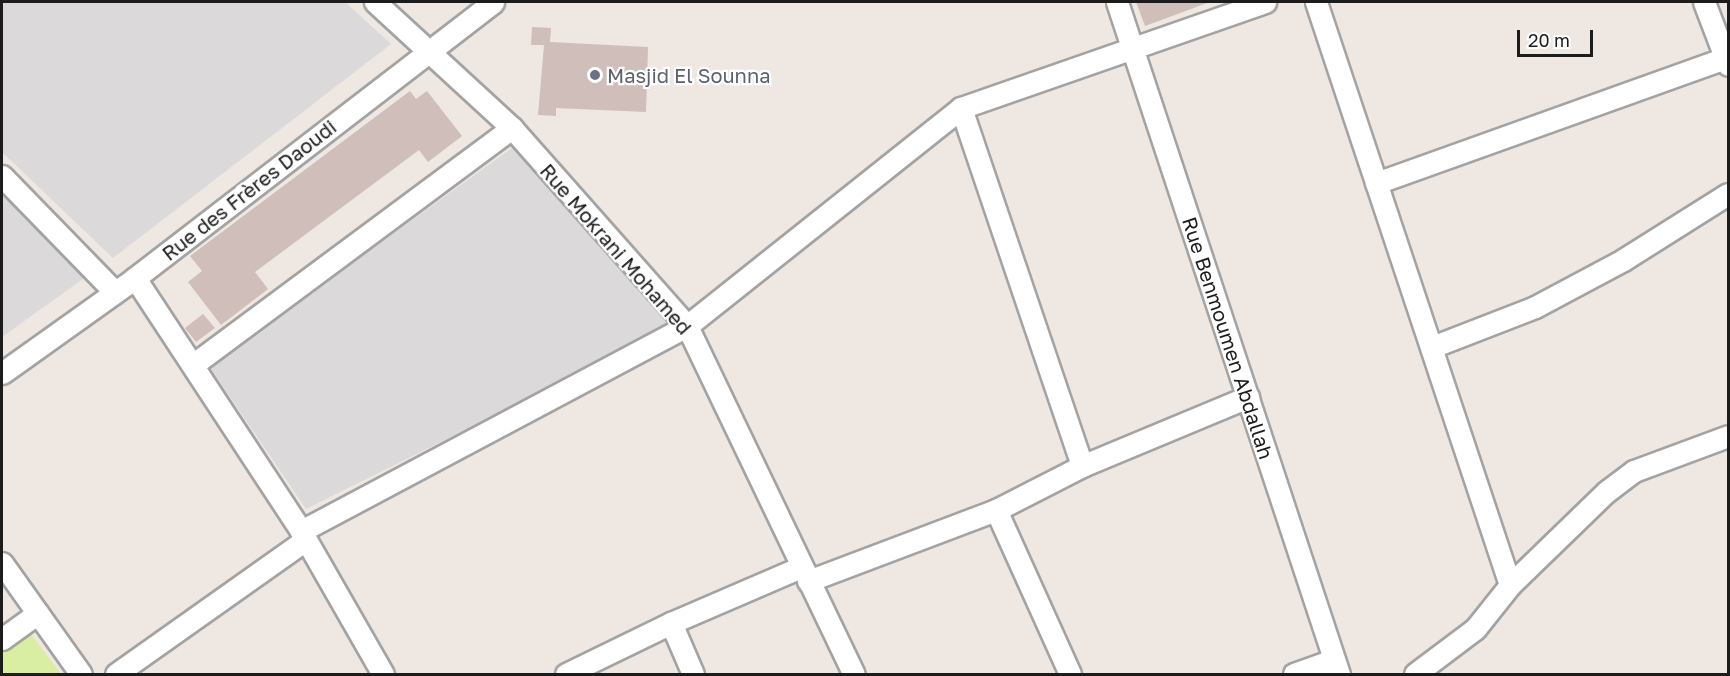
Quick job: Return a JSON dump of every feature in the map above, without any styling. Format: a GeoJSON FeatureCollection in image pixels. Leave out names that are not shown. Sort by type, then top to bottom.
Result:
{"type":"FeatureCollection","features":[{"type":"Feature","properties":{"kind":"street","name":"Rue Mokrani Mohamed"},"geometry":{"type":"LineString","coordinates":[[375,2],[512,128],[687,326],[854,675]]}},
{"type":"Feature","properties":{"kind":"street","name":"Rue des Frères Daoudi"},"geometry":{"type":"LineString","coordinates":[[2,373],[135,278],[493,2]]}},
{"type":"Feature","properties":{"kind":"street","name":"Rue Benmoumen Abdallah"},"geometry":{"type":"LineString","coordinates":[[1117,2],[1336,667]]}},
{"type":"Feature","properties":{"kind":"street"},"geometry":{"type":"LineString","coordinates":[[116,675],[302,536],[687,326],[961,108],[1265,2]]}},
{"type":"Feature","properties":{"kind":"street"},"geometry":{"type":"LineString","coordinates":[[1316,2],[1510,585]]}},
{"type":"Feature","properties":{"kind":"street"},"geometry":{"type":"LineString","coordinates":[[1376,183],[1727,61],[1704,2]]}},
{"type":"Feature","properties":{"kind":"street"},"geometry":{"type":"LineString","coordinates":[[961,108],[1082,466]]}},
{"type":"Feature","properties":{"kind":"street"},"geometry":{"type":"LineString","coordinates":[[194,364],[512,128]]}},
{"type":"Feature","properties":{"kind":"street"},"geometry":{"type":"LineString","coordinates":[[2,177],[115,292]]}},
{"type":"Feature","properties":{"kind":"street"},"geometry":{"type":"LineString","coordinates":[[1432,347],[1545,302],[1623,260],[1728,194]]}},
{"type":"Feature","properties":{"kind":"street"},"geometry":{"type":"LineString","coordinates":[[135,278],[194,364],[302,536],[383,675]]}},
{"type":"Feature","properties":{"kind":"street"},"geometry":{"type":"LineString","coordinates":[[566,675],[671,623],[805,574],[996,510],[1082,466],[1248,397]]}},
{"type":"Feature","properties":{"kind":"street"},"geometry":{"type":"LineString","coordinates":[[1415,675],[1475,629],[1510,585],[1606,492],[1634,471],[1728,436]]}},
{"type":"Feature","properties":{"kind":"street"},"geometry":{"type":"LineString","coordinates":[[996,510],[1070,675]]}},
{"type":"Feature","properties":{"kind":"street"},"geometry":{"type":"LineString","coordinates":[[2,563],[81,675]]}},
{"type":"Feature","properties":{"kind":"street"},"geometry":{"type":"LineString","coordinates":[[2,639],[38,613]]}},
{"type":"Feature","properties":{"kind":"street"},"geometry":{"type":"LineString","coordinates":[[671,623],[693,675]]}},
{"type":"Feature","properties":{"kind":"street"},"geometry":{"type":"LineString","coordinates":[[1294,675],[1336,667]]}},
{"type":"Feature","properties":{"kind":"shaded area"},"geometry":{"type":"Polygon","coordinates":[[[2,2],[345,2],[391,44],[113,258],[2,152],[2,2]]]}},
{"type":"Feature","properties":{"kind":"shaded area"},"geometry":{"type":"Polygon","coordinates":[[[515,146],[674,326],[306,509],[209,366],[515,146]]]}},
{"type":"Feature","properties":{"kind":"shaded area"},"geometry":{"type":"Polygon","coordinates":[[[2,191],[87,276],[2,337],[2,191]]]}},
{"type":"Feature","properties":{"kind":"green space"},"geometry":{"type":"Polygon","coordinates":[[[28,630],[61,674],[2,674],[2,650],[28,630]]]}},
{"type":"Feature","properties":{"kind":"building"},"geometry":{"type":"Polygon","coordinates":[[[1136,2],[1210,2],[1145,26],[1136,2]]]}},
{"type":"Feature","properties":{"kind":"building","name":"Masjid El Sounna"},"geometry":{"type":"Polygon","coordinates":[[[532,27],[551,28],[550,42],[648,47],[646,112],[556,108],[556,116],[538,115],[544,45],[531,45],[532,27]]]}},
{"type":"Feature","properties":{"kind":"building"},"geometry":{"type":"Polygon","coordinates":[[[410,91],[416,99],[427,91],[462,136],[428,162],[419,150],[255,272],[268,289],[221,325],[188,282],[202,271],[190,256],[410,91]]]}},
{"type":"Feature","properties":{"kind":"building"},"geometry":{"type":"Polygon","coordinates":[[[203,314],[215,328],[196,342],[185,328],[203,314]]]}},
{"type":"Feature","properties":{"kind":"place","name":"Masjid El Sounna"},"geometry":{"type":"Point","coordinates":[595,75]}}]}
